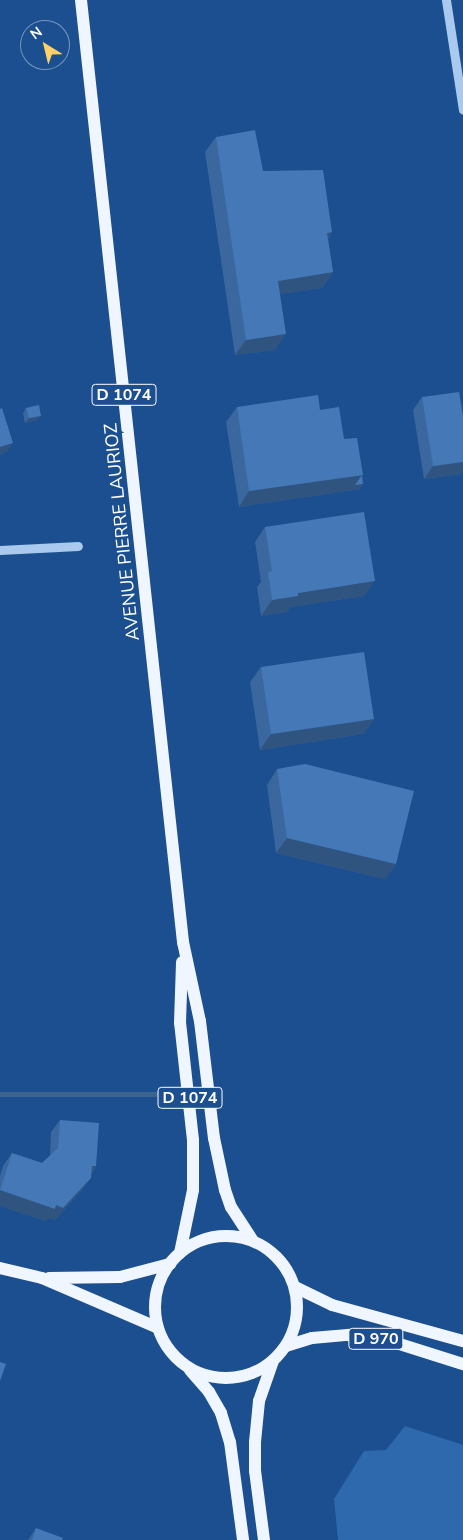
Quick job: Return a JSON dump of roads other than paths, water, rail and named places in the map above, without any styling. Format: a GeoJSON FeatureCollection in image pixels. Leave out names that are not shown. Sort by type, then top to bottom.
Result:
{"type":"FeatureCollection","features":[{"type":"Feature","properties":{"kind":"main road","name":"AVENUE PIERRE LAURIOZ"},"geometry":{"type":"LineString","coordinates":[[81,0],[183,942],[200,1021],[214,1138],[225,1190],[231,1207],[252,1241]]}},
{"type":"Feature","properties":{"kind":"main road","name":"AVENUE PIERRE LAURIOZ"},"geometry":{"type":"LineString","coordinates":[[180,1254],[193,1190],[193,1140],[180,1023],[183,942]]}},
{"type":"Feature","properties":{"kind":"main road"},"geometry":{"type":"LineString","coordinates":[[185,1365],[201,1374],[220,1378],[239,1377],[257,1371],[273,1361],[286,1346],[297,1317],[295,1287],[279,1259],[252,1241],[219,1237],[202,1240],[180,1254],[170,1264],[156,1301],[158,1328],[164,1342],[209,1392],[222,1413],[230,1442],[243,1540]]}},
{"type":"Feature","properties":{"kind":"main road"},"geometry":{"type":"LineString","coordinates":[[42,1278],[120,1278],[170,1264]]}},
{"type":"Feature","properties":{"kind":"main road"},"geometry":{"type":"LineString","coordinates":[[0,1268],[42,1278],[158,1328]]}},
{"type":"Feature","properties":{"kind":"main road","name":"D 970"},"geometry":{"type":"LineString","coordinates":[[295,1287],[340,1307],[463,1341]]}},
{"type":"Feature","properties":{"kind":"main road","name":"D 970"},"geometry":{"type":"LineString","coordinates":[[286,1346],[312,1338],[348,1335],[390,1341],[463,1364]]}},
{"type":"Feature","properties":{"kind":"main road"},"geometry":{"type":"LineString","coordinates":[[264,1540],[255,1470],[255,1442],[259,1401],[273,1361]]}},
{"type":"Feature","properties":{"kind":"street"},"geometry":{"type":"LineString","coordinates":[[446,0],[460,72],[463,110]]}},
{"type":"Feature","properties":{"kind":"street"},"geometry":{"type":"LineString","coordinates":[[0,550],[78,546]]}}]}
